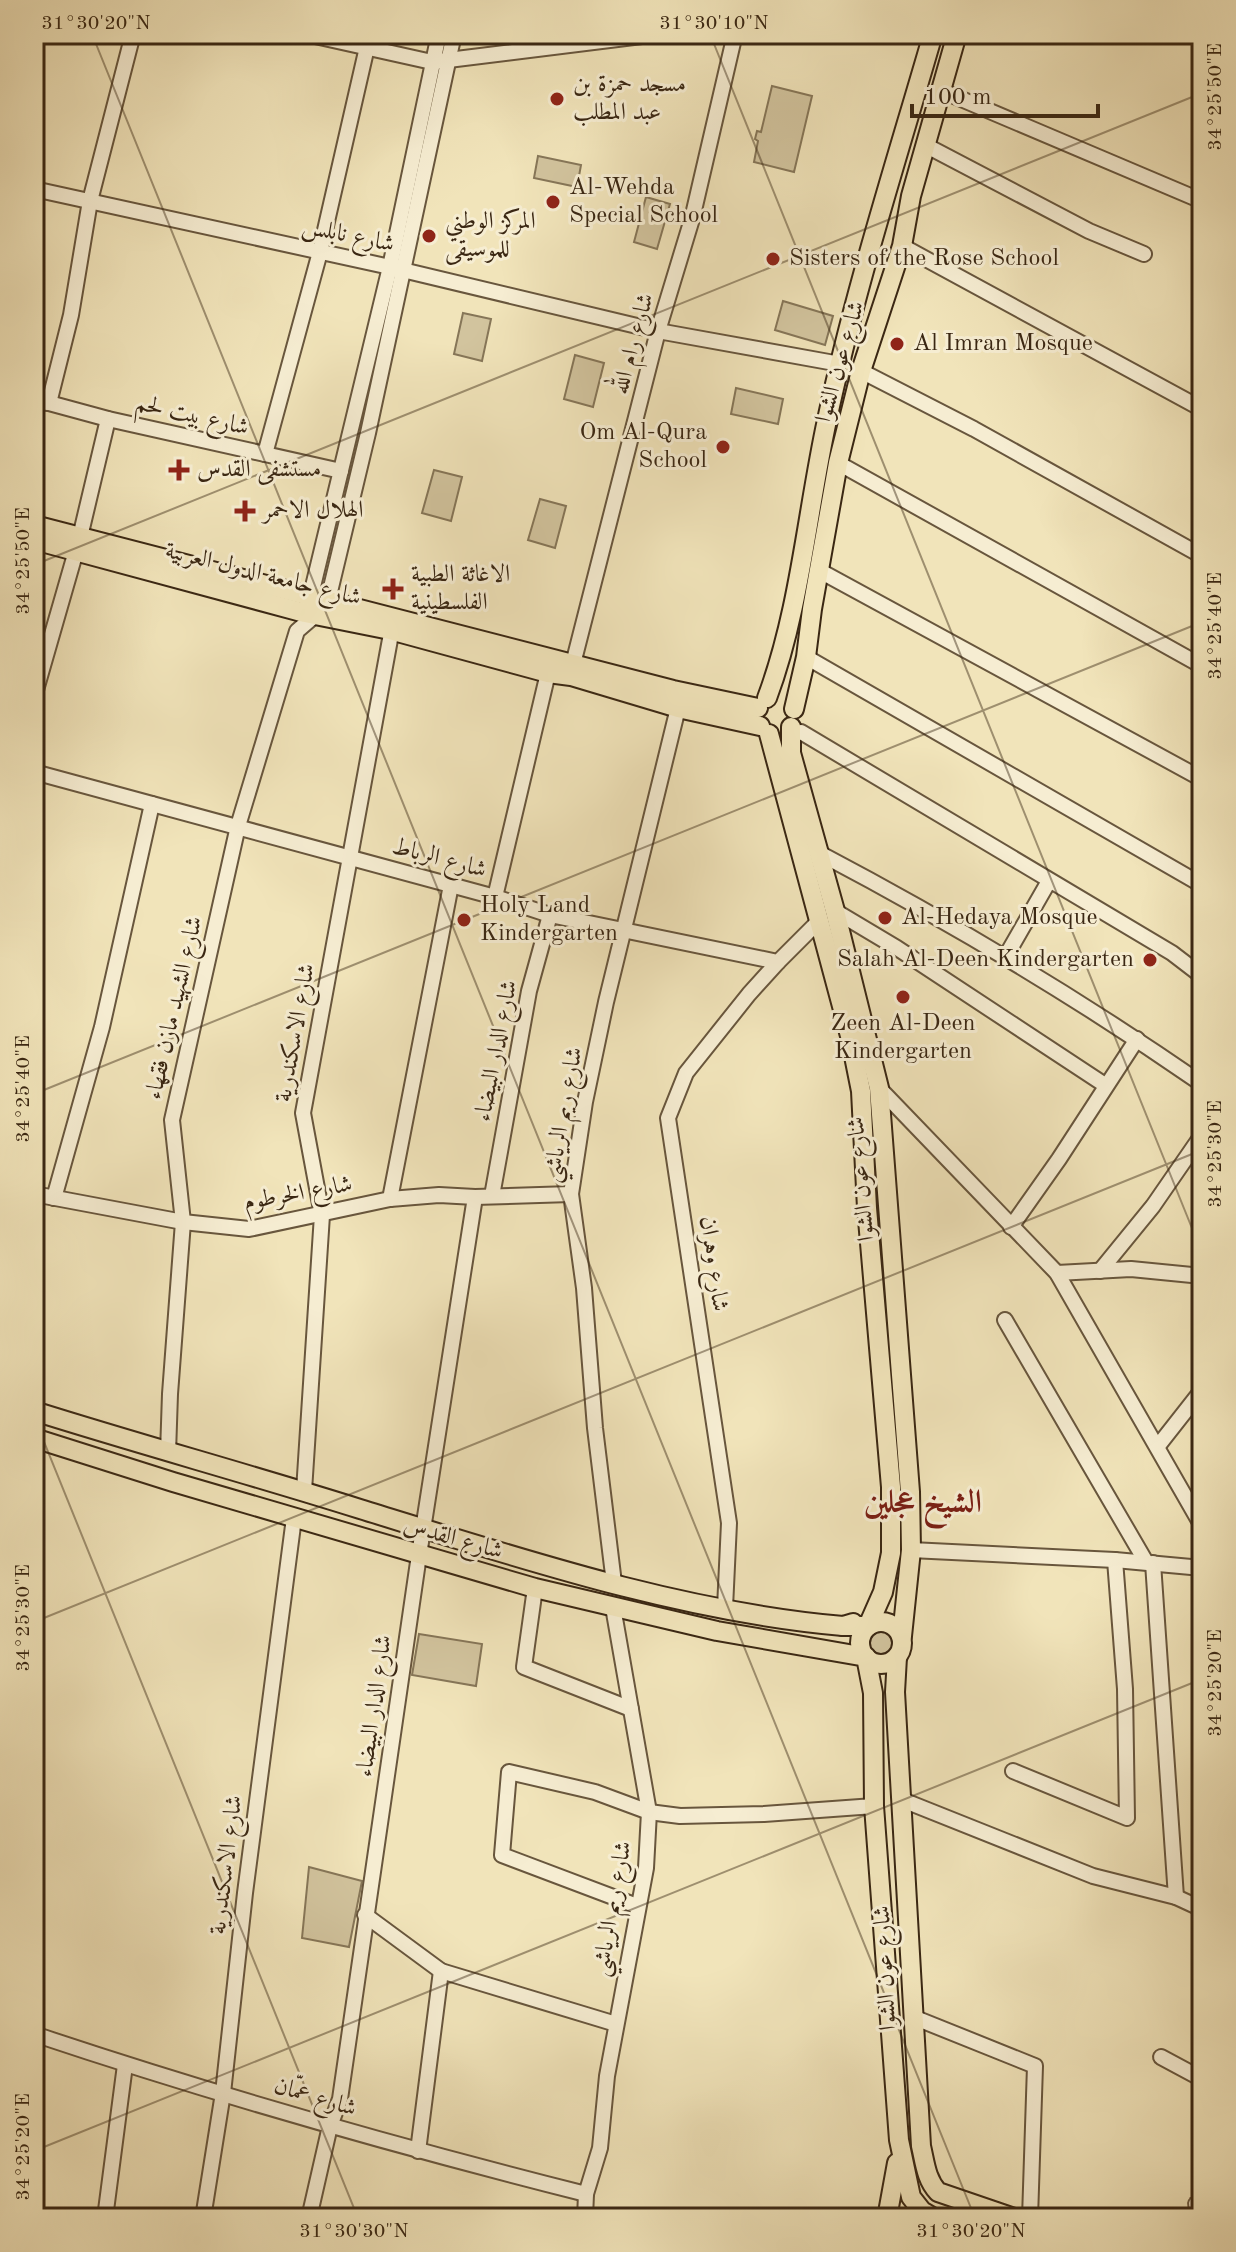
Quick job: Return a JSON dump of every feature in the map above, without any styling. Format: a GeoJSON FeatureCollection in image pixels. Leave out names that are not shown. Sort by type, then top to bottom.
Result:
{"type":"FeatureCollection","features":[{"type":"Feature","properties":{"kind":"main road","name":"شارع عون الشوا"},"geometry":{"type":"LineString","coordinates":[[902,1636],[911,1550],[910,1492],[879,1088],[763,717],[799,576],[827,421],[854,307],[933,34]]}},
{"type":"Feature","properties":{"kind":"main road","name":"شارع عون الشوا"},"geometry":{"type":"LineString","coordinates":[[868,1626],[877,1607],[891,1553],[891,1487],[867,1208],[861,1091],[827,916],[819,853],[791,753],[838,463],[861,371],[902,246],[911,196],[957,34]]}},
{"type":"Feature","properties":{"kind":"main road","name":"شارع جامعة الدول العربية"},"geometry":{"type":"LineString","coordinates":[[34,525],[78,544],[312,611],[548,673],[571,676],[678,708],[763,717]]}},
{"type":"Feature","properties":{"kind":"main road","name":"شارع جامعة الدول العربية"},"geometry":{"type":"LineString","coordinates":[[34,540],[78,544]]}},
{"type":"Feature","properties":{"kind":"main road","name":"شارع جامعة الدول العربية"},"geometry":{"type":"LineString","coordinates":[[312,611],[573,664],[763,717]]}},
{"type":"Feature","properties":{"kind":"main road"},"geometry":{"type":"LineString","coordinates":[[773,696],[786,699],[796,723],[782,734],[763,717],[773,696]]}},
{"type":"Feature","properties":{"kind":"main road","name":"شارع القدس"},"geometry":{"type":"LineString","coordinates":[[34,1411],[304,1491],[528,1562],[779,1620],[868,1626]]}},
{"type":"Feature","properties":{"kind":"main road","name":"شارع القدس"},"geometry":{"type":"LineString","coordinates":[[34,1438],[535,1588],[717,1631],[866,1657]]}},
{"type":"Feature","properties":{"kind":"main road"},"geometry":{"type":"LineString","coordinates":[[843,1626],[857,1621],[877,1607]]}},
{"type":"Feature","properties":{"kind":"main road"},"geometry":{"type":"LineString","coordinates":[[881,1621],[888,1622],[902,1636],[897,1657],[885,1663],[866,1657],[860,1644],[868,1626],[881,1621]]}},
{"type":"Feature","properties":{"kind":"main road"},"geometry":{"type":"LineString","coordinates":[[842,1651],[858,1664],[871,1684]]}},
{"type":"Feature","properties":{"kind":"main road","name":"شارع عون الشوا"},"geometry":{"type":"LineString","coordinates":[[866,1657],[873,1693],[874,1806],[899,2140],[911,2197],[932,2218]]}},
{"type":"Feature","properties":{"kind":"main road","name":"شارع عون الشوا"},"geometry":{"type":"LineString","coordinates":[[897,1657],[895,1692],[900,1799],[921,2146],[929,2183],[938,2192],[1014,2218]]}},
{"type":"Feature","properties":{"kind":"main road","name":"شارع عون الشوا"},"geometry":{"type":"LineString","coordinates":[[889,2218],[899,2140]]}},
{"type":"Feature","properties":{"kind":"main road","name":"شارع عون الشوا"},"geometry":{"type":"LineString","coordinates":[[889,2218],[900,2214],[932,2218]]}},
{"type":"Feature","properties":{"kind":"street"},"geometry":{"type":"LineString","coordinates":[[42,403],[71,315],[90,201],[133,34]]}},
{"type":"Feature","properties":{"kind":"street"},"geometry":{"type":"LineString","coordinates":[[306,34],[368,41],[432,62],[658,34]]}},
{"type":"Feature","properties":{"kind":"street","name":"شارع الشهيد مازن فقهاء"},"geometry":{"type":"LineString","coordinates":[[312,611],[341,471],[397,268],[439,34]]}},
{"type":"Feature","properties":{"kind":"street","name":"شارع الشهيد مازن فقهاء"},"geometry":{"type":"LineString","coordinates":[[168,1453],[183,1222],[172,1120],[238,826],[312,611],[454,34]]}},
{"type":"Feature","properties":{"kind":"street","name":"شارع رام الله"},"geometry":{"type":"LineString","coordinates":[[573,664],[658,331],[692,219],[735,34]]}},
{"type":"Feature","properties":{"kind":"street"},"geometry":{"type":"LineString","coordinates":[[265,454],[320,252],[368,41]]}},
{"type":"Feature","properties":{"kind":"street"},"geometry":{"type":"LineString","coordinates":[[940,90],[1202,201]]}},
{"type":"Feature","properties":{"kind":"street"},"geometry":{"type":"LineString","coordinates":[[925,145],[1089,231],[1144,254]]}},
{"type":"Feature","properties":{"kind":"street","name":"شارع نابلس"},"geometry":{"type":"LineString","coordinates":[[34,189],[397,268],[658,331],[840,364]]}},
{"type":"Feature","properties":{"kind":"street"},"geometry":{"type":"LineString","coordinates":[[902,246],[1202,409]]}},
{"type":"Feature","properties":{"kind":"street"},"geometry":{"type":"LineString","coordinates":[[861,371],[974,429],[1202,556]]}},
{"type":"Feature","properties":{"kind":"street","name":"شارع بيت لحم"},"geometry":{"type":"LineString","coordinates":[[42,403],[341,471]]}},
{"type":"Feature","properties":{"kind":"street"},"geometry":{"type":"LineString","coordinates":[[34,697],[78,544],[108,419]]}},
{"type":"Feature","properties":{"kind":"street"},"geometry":{"type":"LineString","coordinates":[[838,463],[1202,666]]}},
{"type":"Feature","properties":{"kind":"street"},"geometry":{"type":"LineString","coordinates":[[820,571],[1202,779]]}},
{"type":"Feature","properties":{"kind":"street","name":"شارع الاسكندرية"},"geometry":{"type":"LineString","coordinates":[[304,1491],[322,1215],[303,1113],[391,634]]}},
{"type":"Feature","properties":{"kind":"street"},"geometry":{"type":"LineString","coordinates":[[806,657],[1202,885]]}},
{"type":"Feature","properties":{"kind":"street"},"geometry":{"type":"LineString","coordinates":[[495,897],[548,673]]}},
{"type":"Feature","properties":{"kind":"street","name":"شارع ريم الرياشي"},"geometry":{"type":"LineString","coordinates":[[614,1583],[595,1428],[584,1288],[571,1194],[585,1102],[678,708]]}},
{"type":"Feature","properties":{"kind":"street"},"geometry":{"type":"LineString","coordinates":[[796,723],[815,738],[1172,953],[1202,976]]}},
{"type":"Feature","properties":{"kind":"street","name":"شارع الرباط"},"geometry":{"type":"LineString","coordinates":[[34,772],[495,897],[550,915],[778,962]]}},
{"type":"Feature","properties":{"kind":"street"},"geometry":{"type":"LineString","coordinates":[[54,1198],[102,1027],[152,804]]}},
{"type":"Feature","properties":{"kind":"street"},"geometry":{"type":"LineString","coordinates":[[819,853],[1006,956],[1202,1084]]}},
{"type":"Feature","properties":{"kind":"street"},"geometry":{"type":"LineString","coordinates":[[1006,956],[1049,881]]}},
{"type":"Feature","properties":{"kind":"street"},"geometry":{"type":"LineString","coordinates":[[390,1199],[451,885]]}},
{"type":"Feature","properties":{"kind":"street","name":"شارع الدار البيضاء"},"geometry":{"type":"LineString","coordinates":[[492,1196],[529,991],[550,915]]}},
{"type":"Feature","properties":{"kind":"street"},"geometry":{"type":"LineString","coordinates":[[778,962],[827,916],[897,948],[1105,1085]]}},
{"type":"Feature","properties":{"kind":"street","name":"شارع وهران"},"geometry":{"type":"LineString","coordinates":[[725,1608],[729,1523],[668,1118],[686,1073],[778,962]]}},
{"type":"Feature","properties":{"kind":"street"},"geometry":{"type":"LineString","coordinates":[[1011,1227],[1137,1039]]}},
{"type":"Feature","properties":{"kind":"street"},"geometry":{"type":"LineString","coordinates":[[879,1088],[1057,1273],[1202,1526]]}},
{"type":"Feature","properties":{"kind":"street"},"geometry":{"type":"LineString","coordinates":[[1100,1271],[1153,1206],[1202,1135]]}},
{"type":"Feature","properties":{"kind":"street","name":"شارع الخرطوم"},"geometry":{"type":"LineString","coordinates":[[34,1194],[183,1222],[249,1229],[390,1199],[439,1195],[571,1194]]}},
{"type":"Feature","properties":{"kind":"street","name":"شارع الدار البيضاء"},"geometry":{"type":"LineString","coordinates":[[309,2218],[330,2126],[340,2099],[365,1915],[475,1197]]}},
{"type":"Feature","properties":{"kind":"street"},"geometry":{"type":"LineString","coordinates":[[1057,1273],[1131,1269],[1202,1276]]}},
{"type":"Feature","properties":{"kind":"street"},"geometry":{"type":"LineString","coordinates":[[1005,1320],[1150,1563],[1176,1897]]}},
{"type":"Feature","properties":{"kind":"street"},"geometry":{"type":"LineString","coordinates":[[1158,1446],[1202,1390]]}},
{"type":"Feature","properties":{"kind":"street","name":"شارع الاسكندرية"},"geometry":{"type":"LineString","coordinates":[[203,2218],[223,2093],[245,1893],[294,1518]]}},
{"type":"Feature","properties":{"kind":"street"},"geometry":{"type":"LineString","coordinates":[[911,1550],[1115,1560],[1202,1568]]}},
{"type":"Feature","properties":{"kind":"street"},"geometry":{"type":"LineString","coordinates":[[1013,1771],[1127,1818],[1125,1689],[1115,1560]]}},
{"type":"Feature","properties":{"kind":"street"},"geometry":{"type":"LineString","coordinates":[[535,1588],[524,1667],[631,1709]]}},
{"type":"Feature","properties":{"kind":"street","name":"شارع ريم الرياشي"},"geometry":{"type":"LineString","coordinates":[[585,2218],[586,2194],[600,2148],[607,2076],[646,1868],[649,1812],[613,1607]]}},
{"type":"Feature","properties":{"kind":"street"},"geometry":{"type":"LineString","coordinates":[[637,1906],[502,1855],[509,1772],[595,1792],[649,1812],[680,1816],[874,1806]]}},
{"type":"Feature","properties":{"kind":"street"},"geometry":{"type":"LineString","coordinates":[[900,1799],[1093,1876],[1176,1897],[1202,1909]]}},
{"type":"Feature","properties":{"kind":"street"},"geometry":{"type":"LineString","coordinates":[[365,1915],[441,1971],[616,2024]]}},
{"type":"Feature","properties":{"kind":"street"},"geometry":{"type":"LineString","coordinates":[[418,2151],[441,1971]]}},
{"type":"Feature","properties":{"kind":"street"},"geometry":{"type":"LineString","coordinates":[[913,2017],[1035,2066],[1030,2218]]}},
{"type":"Feature","properties":{"kind":"street","name":"شارع عمّان"},"geometry":{"type":"LineString","coordinates":[[34,2034],[125,2065],[330,2126],[586,2194]]}},
{"type":"Feature","properties":{"kind":"street"},"geometry":{"type":"LineString","coordinates":[[1161,2057],[1202,2079]]}},
{"type":"Feature","properties":{"kind":"street"},"geometry":{"type":"LineString","coordinates":[[105,2218],[125,2065]]}},
{"type":"Feature","properties":{"kind":"shaded area"},"geometry":{"type":"Polygon","coordinates":[[[772,86],[812,96],[794,172],[754,162],[758,141],[755,139],[757,131],[761,132],[772,86]]]}},
{"type":"Feature","properties":{"kind":"shaded area"},"geometry":{"type":"Polygon","coordinates":[[[538,156],[581,165],[577,187],[534,178],[538,156]]]}},
{"type":"Feature","properties":{"kind":"shaded area"},"geometry":{"type":"Polygon","coordinates":[[[646,197],[670,204],[657,249],[634,242],[646,197]]]}},
{"type":"Feature","properties":{"kind":"shaded area"},"geometry":{"type":"Polygon","coordinates":[[[783,301],[833,316],[825,345],[775,330],[783,301]]]}},
{"type":"Feature","properties":{"kind":"shaded area"},"geometry":{"type":"Polygon","coordinates":[[[463,313],[491,319],[482,361],[454,354],[463,313]]]}},
{"type":"Feature","properties":{"kind":"shaded area"},"geometry":{"type":"Polygon","coordinates":[[[575,355],[604,363],[593,407],[564,399],[575,355]]]}},
{"type":"Feature","properties":{"kind":"shaded area"},"geometry":{"type":"Polygon","coordinates":[[[736,388],[783,399],[778,424],[731,414],[736,388]]]}},
{"type":"Feature","properties":{"kind":"shaded area"},"geometry":{"type":"Polygon","coordinates":[[[434,470],[462,477],[451,521],[422,513],[434,470]]]}},
{"type":"Feature","properties":{"kind":"shaded area"},"geometry":{"type":"Polygon","coordinates":[[[540,499],[566,506],[555,548],[528,540],[540,499]]]}},
{"type":"Feature","properties":{"kind":"shaded area"},"geometry":{"type":"Polygon","coordinates":[[[882,1629],[891,1633],[895,1642],[891,1651],[882,1655],[873,1651],[869,1642],[873,1633],[882,1629]]]}},
{"type":"Feature","properties":{"kind":"shaded area"},"geometry":{"type":"Polygon","coordinates":[[[419,1634],[482,1644],[476,1686],[412,1675],[419,1634]]]}},
{"type":"Feature","properties":{"kind":"shaded area"},"geometry":{"type":"Polygon","coordinates":[[[309,1867],[362,1881],[349,1947],[302,1938],[309,1867]]]}},
{"type":"Feature","properties":{"kind":"place","name":"مسجد حمزة بن عبد المطلب"},"geometry":{"type":"Point","coordinates":[557,99]}},
{"type":"Feature","properties":{"kind":"place","name":"Al-Wehda Special School"},"geometry":{"type":"Point","coordinates":[553,202]}},
{"type":"Feature","properties":{"kind":"place","name":"المركز الوطني للموسيقى"},"geometry":{"type":"Point","coordinates":[429,236]}},
{"type":"Feature","properties":{"kind":"place","name":"Sisters of the Rose School"},"geometry":{"type":"Point","coordinates":[773,259]}},
{"type":"Feature","properties":{"kind":"place","name":"Al Imran Mosque"},"geometry":{"type":"Point","coordinates":[897,344]}},
{"type":"Feature","properties":{"kind":"place","name":"Om Al-Qura School"},"geometry":{"type":"Point","coordinates":[723,447]}},
{"type":"Feature","properties":{"kind":"place","name":"مستشفى القدس"},"geometry":{"type":"Point","coordinates":[179,470]}},
{"type":"Feature","properties":{"kind":"place","name":"الهلال الاحمر"},"geometry":{"type":"Point","coordinates":[245,511]}},
{"type":"Feature","properties":{"kind":"place","name":"الاغاثة الطبية الفلسطينية"},"geometry":{"type":"Point","coordinates":[393,589]}},
{"type":"Feature","properties":{"kind":"place","name":"Al-Hedaya Mosque"},"geometry":{"type":"Point","coordinates":[885,918]}},
{"type":"Feature","properties":{"kind":"place","name":"Holy Land Kindergarten"},"geometry":{"type":"Point","coordinates":[464,920]}},
{"type":"Feature","properties":{"kind":"place","name":"Salah Al-Deen Kindergarten"},"geometry":{"type":"Point","coordinates":[1150,960]}},
{"type":"Feature","properties":{"kind":"place","name":"Zeen Al-Deen Kindergarten"},"geometry":{"type":"Point","coordinates":[903,997]}},
{"type":"Feature","properties":{"kind":"district","name":"الشيخ عجلين"},"geometry":{"type":"Point","coordinates":[923,1504]}}]}
